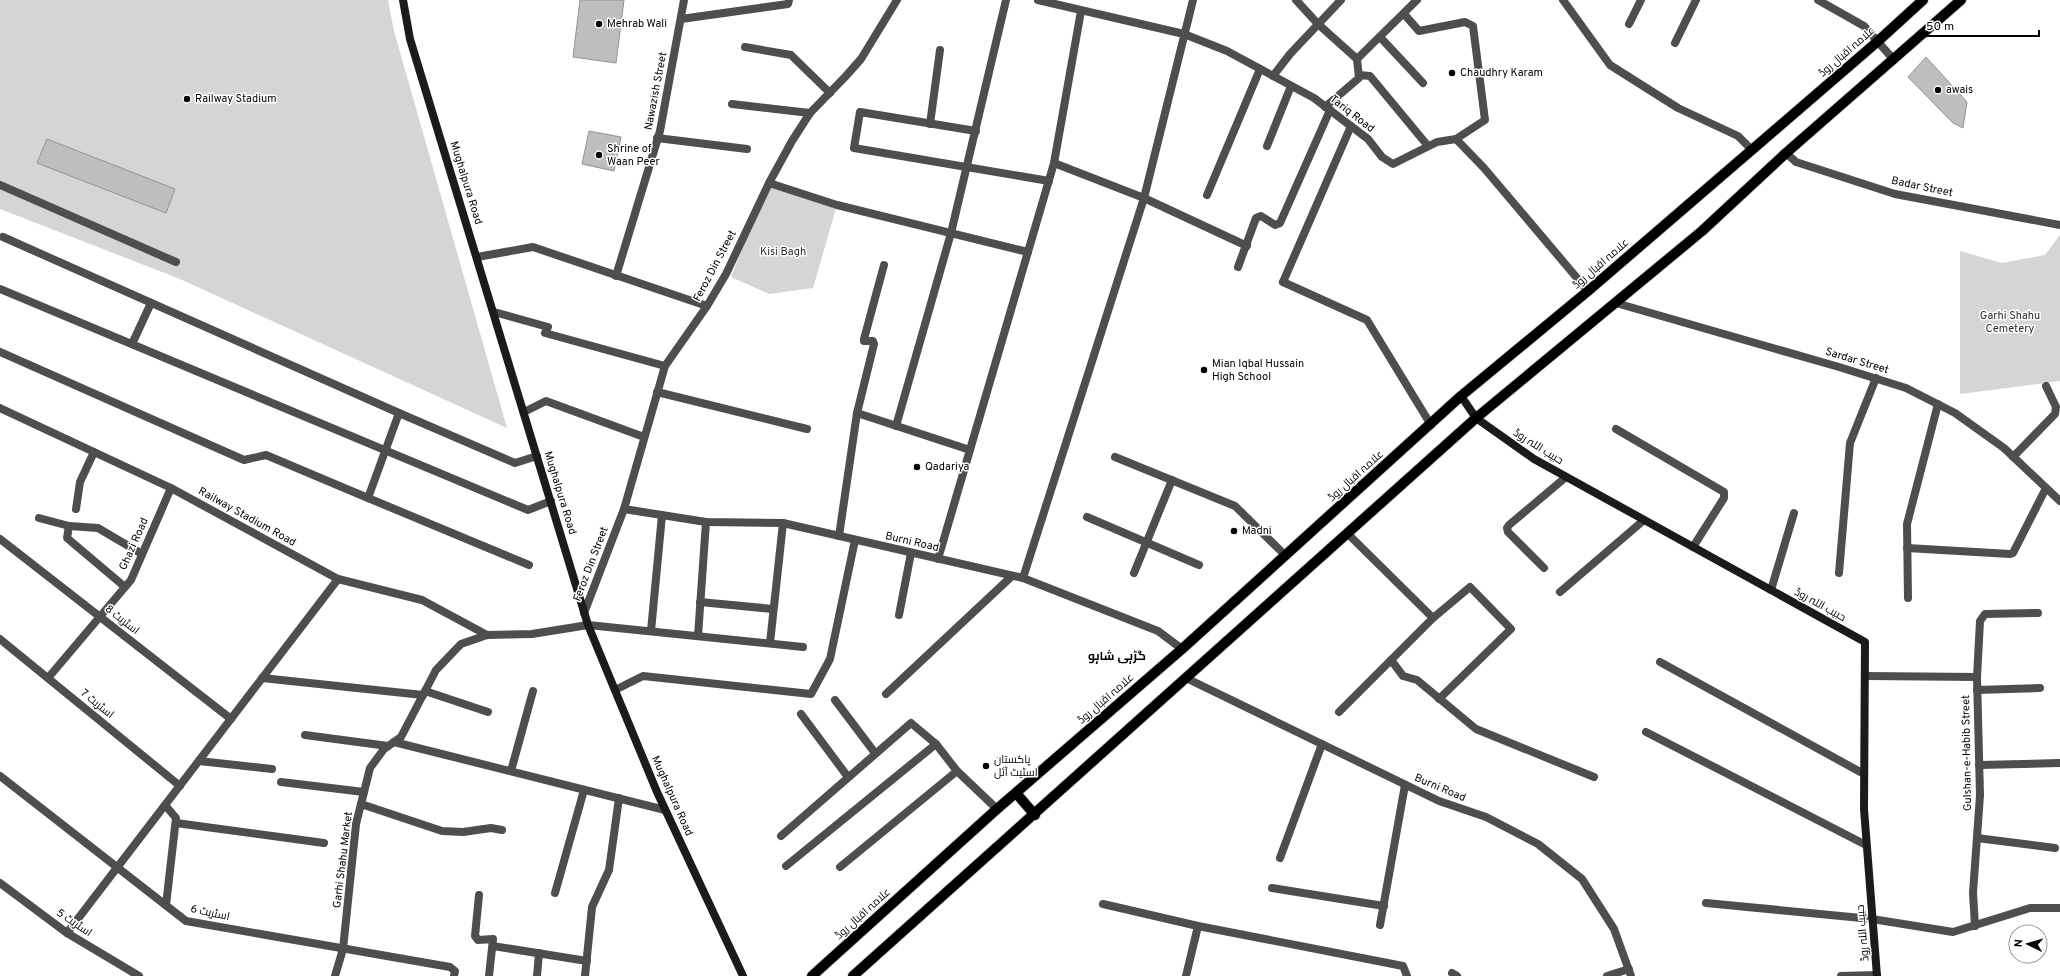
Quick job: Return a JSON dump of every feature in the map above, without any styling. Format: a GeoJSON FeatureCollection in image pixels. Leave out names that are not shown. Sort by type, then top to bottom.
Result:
{"type":"FeatureCollection","features":[{"type":"Feature","properties":{"kind":"main road","name":"Mughalpura Road"},"geometry":{"type":"LineString","coordinates":[[402,0],[410,39],[588,625],[665,810],[743,976]]}},
{"type":"Feature","properties":{"kind":"main road","name":"علامہ اقبال روڈ"},"geometry":{"type":"LineString","coordinates":[[812,976],[997,809],[1182,649],[1431,425],[1461,396],[1588,291],[1877,42],[1923,0]]}},
{"type":"Feature","properties":{"kind":"main road"},"geometry":{"type":"LineString","coordinates":[[853,976],[1035,815],[1476,418],[1702,231],[1786,153],[1961,0]]}},
{"type":"Feature","properties":{"kind":"main road"},"geometry":{"type":"LineString","coordinates":[[1461,396],[1476,418]]}},
{"type":"Feature","properties":{"kind":"main road","name":"حبیب اللہ روڈ"},"geometry":{"type":"LineString","coordinates":[[1476,418],[1534,459],[1865,642],[1864,774],[1866,845],[1877,975]]}},
{"type":"Feature","properties":{"kind":"main road"},"geometry":{"type":"LineString","coordinates":[[1016,793],[1035,815]]}},
{"type":"Feature","properties":{"kind":"street","name":"Nawazish Street"},"geometry":{"type":"LineString","coordinates":[[616,276],[657,138],[684,0]]}},
{"type":"Feature","properties":{"kind":"street"},"geometry":{"type":"LineString","coordinates":[[681,19],[788,4],[789,0]]}},
{"type":"Feature","properties":{"kind":"street","name":"Feroz Din Street"},"geometry":{"type":"LineString","coordinates":[[584,613],[624,509],[656,392],[665,366],[707,306],[726,274],[769,183],[792,141],[810,113],[860,59],[897,0]]}},
{"type":"Feature","properties":{"kind":"street"},"geometry":{"type":"LineString","coordinates":[[896,426],[951,233],[1006,0]]}},
{"type":"Feature","properties":{"kind":"street","name":"Tariq Road"},"geometry":{"type":"LineString","coordinates":[[1038,0],[1184,34],[1227,51],[1291,86],[1327,108],[1368,139],[1382,157],[1393,164],[1437,142],[1456,139]]}},
{"type":"Feature","properties":{"kind":"street"},"geometry":{"type":"LineString","coordinates":[[1022,578],[1144,198],[1193,0]]}},
{"type":"Feature","properties":{"kind":"street"},"geometry":{"type":"LineString","coordinates":[[1238,267],[1258,217],[1275,225],[1280,223],[1327,108],[1359,78],[1357,59],[1318,24],[1296,0]]}},
{"type":"Feature","properties":{"kind":"street"},"geometry":{"type":"LineString","coordinates":[[1273,76],[1290,54],[1341,0]]}},
{"type":"Feature","properties":{"kind":"street"},"geometry":{"type":"LineString","coordinates":[[1357,59],[1417,0]]}},
{"type":"Feature","properties":{"kind":"street"},"geometry":{"type":"LineString","coordinates":[[1563,0],[1610,65],[1678,108],[1738,136],[1752,150]]}},
{"type":"Feature","properties":{"kind":"street"},"geometry":{"type":"LineString","coordinates":[[1629,24],[1640,0]]}},
{"type":"Feature","properties":{"kind":"street"},"geometry":{"type":"LineString","coordinates":[[1675,44],[1696,0]]}},
{"type":"Feature","properties":{"kind":"street"},"geometry":{"type":"LineString","coordinates":[[1818,0],[1864,26],[1894,60]]}},
{"type":"Feature","properties":{"kind":"street"},"geometry":{"type":"LineString","coordinates":[[938,559],[1054,163],[1081,10]]}},
{"type":"Feature","properties":{"kind":"street"},"geometry":{"type":"LineString","coordinates":[[1404,14],[1419,31],[1465,22],[1473,26],[1485,120],[1456,139],[1484,168],[1588,291]]}},
{"type":"Feature","properties":{"kind":"street"},"geometry":{"type":"LineString","coordinates":[[1380,37],[1423,83]]}},
{"type":"Feature","properties":{"kind":"street"},"geometry":{"type":"LineString","coordinates":[[745,47],[791,55],[830,93]]}},
{"type":"Feature","properties":{"kind":"street"},"geometry":{"type":"LineString","coordinates":[[930,124],[940,50]]}},
{"type":"Feature","properties":{"kind":"street"},"geometry":{"type":"LineString","coordinates":[[1207,195],[1260,69]]}},
{"type":"Feature","properties":{"kind":"street"},"geometry":{"type":"LineString","coordinates":[[1359,75],[1370,76],[1428,146]]}},
{"type":"Feature","properties":{"kind":"street"},"geometry":{"type":"LineString","coordinates":[[1267,146],[1291,86]]}},
{"type":"Feature","properties":{"kind":"street"},"geometry":{"type":"LineString","coordinates":[[732,104],[810,113]]}},
{"type":"Feature","properties":{"kind":"street"},"geometry":{"type":"LineString","coordinates":[[976,131],[860,112],[854,148],[1049,181]]}},
{"type":"Feature","properties":{"kind":"street"},"geometry":{"type":"LineString","coordinates":[[1351,126],[1283,282],[1367,320],[1431,425]]}},
{"type":"Feature","properties":{"kind":"street"},"geometry":{"type":"LineString","coordinates":[[657,138],[747,149]]}},
{"type":"Feature","properties":{"kind":"street","name":"Badar Street"},"geometry":{"type":"LineString","coordinates":[[1786,153],[1796,162],[1895,194],[2060,225]]}},
{"type":"Feature","properties":{"kind":"street"},"geometry":{"type":"LineString","coordinates":[[1054,163],[1144,198],[1246,246]]}},
{"type":"Feature","properties":{"kind":"street"},"geometry":{"type":"LineString","coordinates":[[769,183],[837,205],[1028,252]]}},
{"type":"Feature","properties":{"kind":"street"},"geometry":{"type":"LineString","coordinates":[[0,186],[176,262]]}},
{"type":"Feature","properties":{"kind":"street"},"geometry":{"type":"LineString","coordinates":[[3,237],[515,463],[537,456]]}},
{"type":"Feature","properties":{"kind":"street"},"geometry":{"type":"LineString","coordinates":[[477,257],[533,247],[707,306]]}},
{"type":"Feature","properties":{"kind":"street"},"geometry":{"type":"LineString","coordinates":[[839,536],[857,413],[874,344],[873,341],[864,341],[864,339],[884,265]]}},
{"type":"Feature","properties":{"kind":"street"},"geometry":{"type":"LineString","coordinates":[[0,289],[528,510],[551,501]]}},
{"type":"Feature","properties":{"kind":"street"},"geometry":{"type":"LineString","coordinates":[[132,344],[151,303]]}},
{"type":"Feature","properties":{"kind":"street","name":"Sardar Street"},"geometry":{"type":"LineString","coordinates":[[1616,303],[1906,388],[1955,413],[2013,457],[2060,501]]}},
{"type":"Feature","properties":{"kind":"street"},"geometry":{"type":"LineString","coordinates":[[494,312],[548,327],[545,333],[665,366]]}},
{"type":"Feature","properties":{"kind":"street"},"geometry":{"type":"LineString","coordinates":[[0,352],[244,460],[266,455],[529,565]]}},
{"type":"Feature","properties":{"kind":"street"},"geometry":{"type":"LineString","coordinates":[[1839,573],[1850,443],[1876,378]]}},
{"type":"Feature","properties":{"kind":"street"},"geometry":{"type":"LineString","coordinates":[[2013,457],[2056,414],[2056,407],[2046,386]]}},
{"type":"Feature","properties":{"kind":"street"},"geometry":{"type":"LineString","coordinates":[[656,392],[807,429]]}},
{"type":"Feature","properties":{"kind":"street"},"geometry":{"type":"LineString","coordinates":[[524,412],[546,401],[644,437]]}},
{"type":"Feature","properties":{"kind":"street"},"geometry":{"type":"LineString","coordinates":[[1908,598],[1907,524],[1938,404]]}},
{"type":"Feature","properties":{"kind":"street","name":"Railway Stadium Road"},"geometry":{"type":"LineString","coordinates":[[0,408],[171,488],[338,579],[422,600],[488,635]]}},
{"type":"Feature","properties":{"kind":"street"},"geometry":{"type":"LineString","coordinates":[[368,498],[399,413]]}},
{"type":"Feature","properties":{"kind":"street"},"geometry":{"type":"LineString","coordinates":[[857,413],[970,450]]}},
{"type":"Feature","properties":{"kind":"street"},"geometry":{"type":"LineString","coordinates":[[1616,429],[1724,492],[1724,498],[1693,547]]}},
{"type":"Feature","properties":{"kind":"street"},"geometry":{"type":"LineString","coordinates":[[76,509],[80,482],[94,452]]}},
{"type":"Feature","properties":{"kind":"street"},"geometry":{"type":"LineString","coordinates":[[1115,457],[1235,506],[1286,556]]}},
{"type":"Feature","properties":{"kind":"street"},"geometry":{"type":"LineString","coordinates":[[1544,568],[1508,532],[1507,528],[1566,477]]}},
{"type":"Feature","properties":{"kind":"street"},"geometry":{"type":"LineString","coordinates":[[1134,573],[1172,480]]}},
{"type":"Feature","properties":{"kind":"street","name":"Ghazi Road"},"geometry":{"type":"LineString","coordinates":[[48,678],[131,580],[171,488]]}},
{"type":"Feature","properties":{"kind":"street"},"geometry":{"type":"LineString","coordinates":[[1907,548],[2013,553],[2046,488]]}},
{"type":"Feature","properties":{"kind":"street","name":"Burni Road"},"geometry":{"type":"LineString","coordinates":[[624,509],[706,522],[783,523],[1022,578],[1158,631],[1182,649]]}},
{"type":"Feature","properties":{"kind":"street"},"geometry":{"type":"LineString","coordinates":[[1771,590],[1794,513]]}},
{"type":"Feature","properties":{"kind":"street"},"geometry":{"type":"LineString","coordinates":[[652,632],[662,515]]}},
{"type":"Feature","properties":{"kind":"street"},"geometry":{"type":"LineString","coordinates":[[1087,517],[1199,565]]}},
{"type":"Feature","properties":{"kind":"street"},"geometry":{"type":"LineString","coordinates":[[39,518],[69,526],[98,528],[142,554]]}},
{"type":"Feature","properties":{"kind":"street"},"geometry":{"type":"LineString","coordinates":[[1560,592],[1644,520]]}},
{"type":"Feature","properties":{"kind":"street"},"geometry":{"type":"LineString","coordinates":[[698,636],[706,522]]}},
{"type":"Feature","properties":{"kind":"street"},"geometry":{"type":"LineString","coordinates":[[770,643],[783,523]]}},
{"type":"Feature","properties":{"kind":"street"},"geometry":{"type":"LineString","coordinates":[[69,526],[67,538],[124,587]]}},
{"type":"Feature","properties":{"kind":"street"},"geometry":{"type":"LineString","coordinates":[[1348,534],[1433,618]]}},
{"type":"Feature","properties":{"kind":"street","name":"اسٹریٹ 8"},"geometry":{"type":"LineString","coordinates":[[0,539],[231,719]]}},
{"type":"Feature","properties":{"kind":"street"},"geometry":{"type":"LineString","coordinates":[[615,690],[643,676],[811,694],[830,659],[855,540]]}},
{"type":"Feature","properties":{"kind":"street"},"geometry":{"type":"LineString","coordinates":[[899,615],[911,552]]}},
{"type":"Feature","properties":{"kind":"street"},"geometry":{"type":"LineString","coordinates":[[886,694],[1012,576]]}},
{"type":"Feature","properties":{"kind":"street"},"geometry":{"type":"LineString","coordinates":[[68,933],[338,579]]}},
{"type":"Feature","properties":{"kind":"street"},"geometry":{"type":"LineString","coordinates":[[1339,712],[1433,618],[1470,587],[1511,629],[1439,699]]}},
{"type":"Feature","properties":{"kind":"street"},"geometry":{"type":"LineString","coordinates":[[700,602],[773,610]]}},
{"type":"Feature","properties":{"kind":"street","name":"Gulshan-e-Habib Street"},"geometry":{"type":"LineString","coordinates":[[1975,926],[1973,893],[1980,795],[1977,677],[1982,616],[1985,614],[2038,613]]}},
{"type":"Feature","properties":{"kind":"street","name":"Garhi Shahu Market"},"geometry":{"type":"LineString","coordinates":[[335,976],[343,949],[356,824],[370,768],[391,744],[402,737],[436,670],[461,644],[488,635],[532,634],[588,625],[803,647]]}},
{"type":"Feature","properties":{"kind":"street","name":"اسٹریٹ 7"},"geometry":{"type":"LineString","coordinates":[[0,639],[180,786]]}},
{"type":"Feature","properties":{"kind":"street"},"geometry":{"type":"LineString","coordinates":[[1391,660],[1403,676],[1417,680],[1476,729],[1594,777]]}},
{"type":"Feature","properties":{"kind":"street"},"geometry":{"type":"LineString","coordinates":[[1660,662],[1864,774]]}},
{"type":"Feature","properties":{"kind":"street"},"geometry":{"type":"LineString","coordinates":[[1865,676],[1977,677]]}},
{"type":"Feature","properties":{"kind":"street"},"geometry":{"type":"LineString","coordinates":[[262,678],[424,693],[488,712]]}},
{"type":"Feature","properties":{"kind":"street","name":"Burni Road"},"geometry":{"type":"LineString","coordinates":[[1186,678],[1405,785],[1439,801],[1486,817],[1538,844],[1582,879],[1614,929],[1630,972]]}},
{"type":"Feature","properties":{"kind":"street"},"geometry":{"type":"LineString","coordinates":[[1977,690],[2040,688]]}},
{"type":"Feature","properties":{"kind":"street"},"geometry":{"type":"LineString","coordinates":[[511,771],[533,691]]}},
{"type":"Feature","properties":{"kind":"street"},"geometry":{"type":"LineString","coordinates":[[835,700],[875,753]]}},
{"type":"Feature","properties":{"kind":"street"},"geometry":{"type":"LineString","coordinates":[[801,714],[848,777]]}},
{"type":"Feature","properties":{"kind":"street"},"geometry":{"type":"LineString","coordinates":[[781,836],[911,723],[936,744],[957,771],[997,809]]}},
{"type":"Feature","properties":{"kind":"street"},"geometry":{"type":"LineString","coordinates":[[1646,732],[1866,845]]}},
{"type":"Feature","properties":{"kind":"street"},"geometry":{"type":"LineString","coordinates":[[305,735],[391,744],[511,771],[665,810]]}},
{"type":"Feature","properties":{"kind":"street"},"geometry":{"type":"LineString","coordinates":[[786,866],[936,744]]}},
{"type":"Feature","properties":{"kind":"street"},"geometry":{"type":"LineString","coordinates":[[1280,858],[1322,744]]}},
{"type":"Feature","properties":{"kind":"street"},"geometry":{"type":"LineString","coordinates":[[199,761],[272,769]]}},
{"type":"Feature","properties":{"kind":"street"},"geometry":{"type":"LineString","coordinates":[[1979,765],[2060,763]]}},
{"type":"Feature","properties":{"kind":"street"},"geometry":{"type":"LineString","coordinates":[[840,867],[957,771]]}},
{"type":"Feature","properties":{"kind":"street","name":"اسٹریٹ 6"},"geometry":{"type":"LineString","coordinates":[[0,776],[186,920],[450,968],[455,971],[454,976]]}},
{"type":"Feature","properties":{"kind":"street"},"geometry":{"type":"LineString","coordinates":[[281,782],[364,792]]}},
{"type":"Feature","properties":{"kind":"street"},"geometry":{"type":"LineString","coordinates":[[1380,925],[1405,785]]}},
{"type":"Feature","properties":{"kind":"street"},"geometry":{"type":"LineString","coordinates":[[555,893],[584,790]]}},
{"type":"Feature","properties":{"kind":"street"},"geometry":{"type":"LineString","coordinates":[[585,976],[592,907],[609,870],[619,798]]}},
{"type":"Feature","properties":{"kind":"street"},"geometry":{"type":"LineString","coordinates":[[361,804],[442,831],[463,832],[491,828],[502,830]]}},
{"type":"Feature","properties":{"kind":"street"},"geometry":{"type":"LineString","coordinates":[[165,805],[176,818],[166,905]]}},
{"type":"Feature","properties":{"kind":"street"},"geometry":{"type":"LineString","coordinates":[[176,823],[324,843]]}},
{"type":"Feature","properties":{"kind":"street"},"geometry":{"type":"LineString","coordinates":[[1977,838],[2055,848]]}},
{"type":"Feature","properties":{"kind":"street","name":"اسٹریٹ 5"},"geometry":{"type":"LineString","coordinates":[[0,883],[68,933],[139,976]]}},
{"type":"Feature","properties":{"kind":"street"},"geometry":{"type":"LineString","coordinates":[[1272,888],[1384,906]]}},
{"type":"Feature","properties":{"kind":"street"},"geometry":{"type":"LineString","coordinates":[[479,895],[475,936],[478,940],[493,939],[489,976]]}},
{"type":"Feature","properties":{"kind":"street"},"geometry":{"type":"LineString","coordinates":[[1706,903],[1872,919],[1943,932],[1953,932],[1975,926],[2030,908],[2060,908]]}},
{"type":"Feature","properties":{"kind":"street"},"geometry":{"type":"LineString","coordinates":[[1103,904],[1198,926],[1403,966],[1407,976]]}},
{"type":"Feature","properties":{"kind":"street"},"geometry":{"type":"LineString","coordinates":[[1186,976],[1198,926]]}},
{"type":"Feature","properties":{"kind":"street"},"geometry":{"type":"LineString","coordinates":[[492,946],[587,961]]}},
{"type":"Feature","properties":{"kind":"street"},"geometry":{"type":"LineString","coordinates":[[537,976],[539,954]]}},
{"type":"Feature","properties":{"kind":"street"},"geometry":{"type":"LineString","coordinates":[[1607,976],[1630,972]]}},
{"type":"Feature","properties":{"kind":"street"},"geometry":{"type":"LineString","coordinates":[[1841,976],[1877,975]]}},
{"type":"Feature","properties":{"kind":"green space"},"geometry":{"type":"Polygon","coordinates":[[[0,0],[388,0],[394,31],[507,428],[180,279],[0,209],[0,0]]]}},
{"type":"Feature","properties":{"kind":"green space","name":"Kisi Bagh"},"geometry":{"type":"Polygon","coordinates":[[[769,183],[837,205],[813,288],[769,294],[731,277],[769,183]]]}},
{"type":"Feature","properties":{"kind":"green space","name":"Garhi Shahu Cemetery"},"geometry":{"type":"Polygon","coordinates":[[[2060,235],[2060,381],[1960,394],[1960,251],[2002,263],[2045,255],[2060,235]]]}},
{"type":"Feature","properties":{"kind":"building","name":"Mehrab Wali"},"geometry":{"type":"Polygon","coordinates":[[[580,0],[624,0],[616,63],[573,57],[580,0]]]}},
{"type":"Feature","properties":{"kind":"building","name":"awais"},"geometry":{"type":"Polygon","coordinates":[[[1926,57],[1967,102],[1963,128],[1953,123],[1908,77],[1926,57]]]}},
{"type":"Feature","properties":{"kind":"building"},"geometry":{"type":"Polygon","coordinates":[[[589,131],[621,137],[614,171],[582,164],[589,131]]]}},
{"type":"Feature","properties":{"kind":"building"},"geometry":{"type":"Polygon","coordinates":[[[47,139],[175,189],[166,213],[37,163],[47,139]]]}},
{"type":"Feature","properties":{"kind":"place","name":"Mehrab Wali"},"geometry":{"type":"Point","coordinates":[599,24]}},
{"type":"Feature","properties":{"kind":"place","name":"Chaudhry Karam"},"geometry":{"type":"Point","coordinates":[1452,73]}},
{"type":"Feature","properties":{"kind":"place","name":"awais"},"geometry":{"type":"Point","coordinates":[1938,90]}},
{"type":"Feature","properties":{"kind":"place","name":"Railway Stadium"},"geometry":{"type":"Point","coordinates":[187,99]}},
{"type":"Feature","properties":{"kind":"place","name":"Shrine of Waan Peer"},"geometry":{"type":"Point","coordinates":[599,155]}},
{"type":"Feature","properties":{"kind":"place","name":"Mian Iqbal Hussain High School"},"geometry":{"type":"Point","coordinates":[1204,370]}},
{"type":"Feature","properties":{"kind":"place","name":"Qadariya"},"geometry":{"type":"Point","coordinates":[917,467]}},
{"type":"Feature","properties":{"kind":"place","name":"Madni"},"geometry":{"type":"Point","coordinates":[1234,531]}},
{"type":"Feature","properties":{"kind":"place","name":"پاکستان اسٹیٹ آئل"},"geometry":{"type":"Point","coordinates":[986,766]}},
{"type":"Feature","properties":{"kind":"district","name":"گڑہی شاہو"},"geometry":{"type":"Point","coordinates":[1117,657]}}]}
